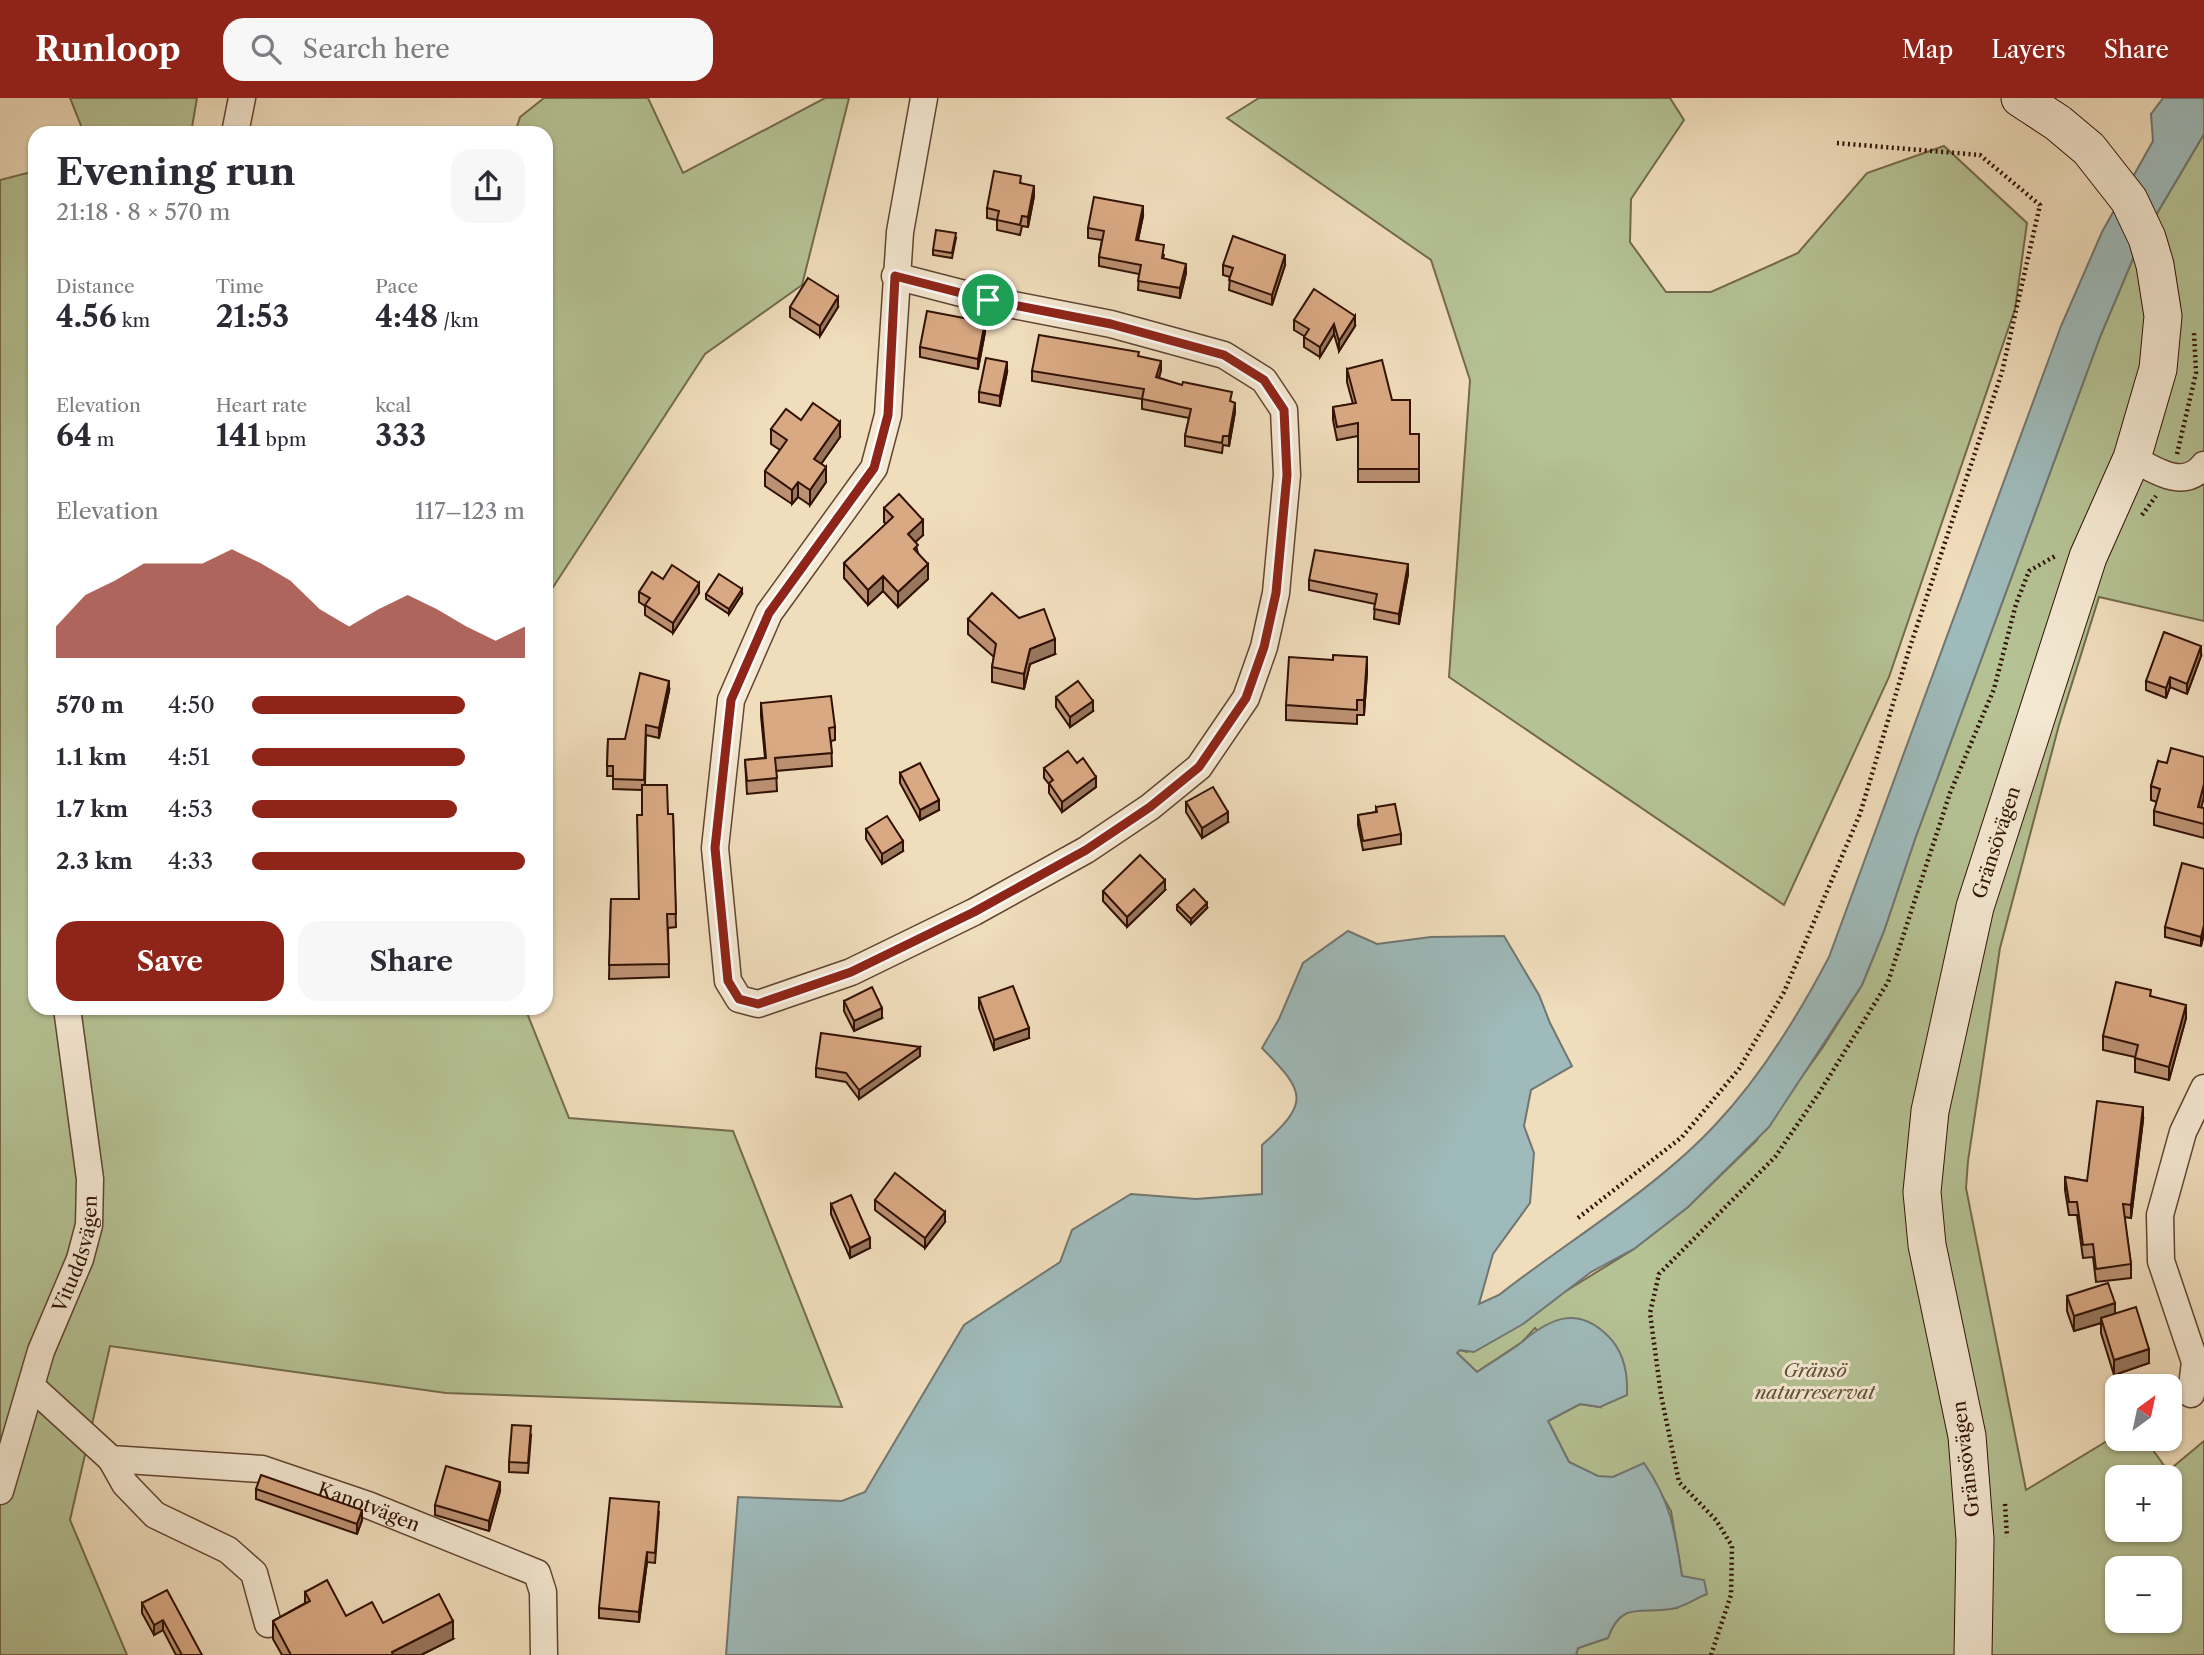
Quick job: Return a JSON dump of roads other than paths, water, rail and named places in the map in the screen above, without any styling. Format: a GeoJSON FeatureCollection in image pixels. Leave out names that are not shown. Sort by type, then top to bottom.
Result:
{"type":"FeatureCollection","features":[{"type":"Feature","properties":{"kind":"street"},"geometry":{"type":"LineString","coordinates":[[236,126],[242,98]]}},
{"type":"Feature","properties":{"kind":"street"},"geometry":{"type":"LineString","coordinates":[[895,276],[988,300],[1111,324],[1224,355],[1264,380],[1284,410],[1287,475],[1276,593],[1264,647],[1246,698],[1199,767],[1150,807],[1086,850],[974,912],[851,972],[758,1004],[739,999],[728,981],[720,920],[715,848],[731,700],[769,613],[874,468],[888,415],[895,276],[900,232],[924,98]]}},
{"type":"Feature","properties":{"kind":"street","name":"Gränsövägen"},"geometry":{"type":"LineString","coordinates":[[1973,1655],[1975,1539],[1967,1436],[1927,1245],[1922,1192],[1930,1111],[1975,907],[2088,557],[2132,458],[2158,369],[2161,339],[2160,294],[2147,238],[2129,200],[2102,163],[2058,123],[2020,98]]}},
{"type":"Feature","properties":{"kind":"street"},"geometry":{"type":"LineString","coordinates":[[2132,458],[2168,477],[2188,478],[2197,474],[2204,465]]}},
{"type":"Feature","properties":{"kind":"street","name":"Vituddsvägen"},"geometry":{"type":"LineString","coordinates":[[0,1491],[41,1351],[80,1259],[89,1225],[90,1179],[68,1015]]}},
{"type":"Feature","properties":{"kind":"street"},"geometry":{"type":"LineString","coordinates":[[2191,1394],[2195,1362],[2161,1261],[2160,1215],[2183,1132],[2204,1088]]}},
{"type":"Feature","properties":{"kind":"street"},"geometry":{"type":"LineString","coordinates":[[31,1387],[111,1459],[125,1484],[155,1515],[228,1550],[254,1573],[268,1624]]}},
{"type":"Feature","properties":{"kind":"street","name":"Kanotvägen"},"geometry":{"type":"LineString","coordinates":[[111,1459],[262,1469],[368,1505],[537,1573],[542,1592],[544,1655]]}},
{"type":"Feature","properties":{"kind":"water"},"geometry":{"type":"Polygon","coordinates":[[[2163,98],[2204,98],[2204,134],[2140,242],[2100,337],[1862,985],[1769,1127],[1688,1207],[1634,1249],[1591,1272],[1523,1324],[1474,1352],[1460,1350],[1457,1353],[1477,1372],[1553,1322],[1574,1318],[1585,1320],[1607,1335],[1624,1363],[1627,1395],[1600,1407],[1580,1404],[1548,1421],[1569,1462],[1598,1476],[1613,1477],[1644,1463],[1666,1504],[1682,1576],[1704,1580],[1707,1594],[1676,1608],[1627,1613],[1620,1618],[1608,1638],[1578,1648],[1576,1655],[726,1655],[738,1497],[842,1501],[865,1492],[964,1325],[1060,1262],[1072,1230],[1131,1194],[1196,1199],[1262,1194],[1262,1145],[1289,1118],[1295,1107],[1296,1097],[1294,1087],[1287,1076],[1262,1048],[1279,1019],[1303,963],[1348,931],[1377,944],[1431,937],[1504,936],[1539,995],[1572,1066],[1531,1090],[1524,1126],[1534,1153],[1530,1203],[1493,1254],[1479,1304],[1499,1295],[1639,1192],[1692,1148],[1716,1124],[1749,1086],[1778,1044],[1829,957],[2061,326],[2102,232],[2153,141],[2151,114],[2163,98]]]}},
{"type":"Feature","properties":{"kind":"park label","name":"Gränsö naturreservat"},"geometry":{"type":"Point","coordinates":[1815,1381]}}]}
